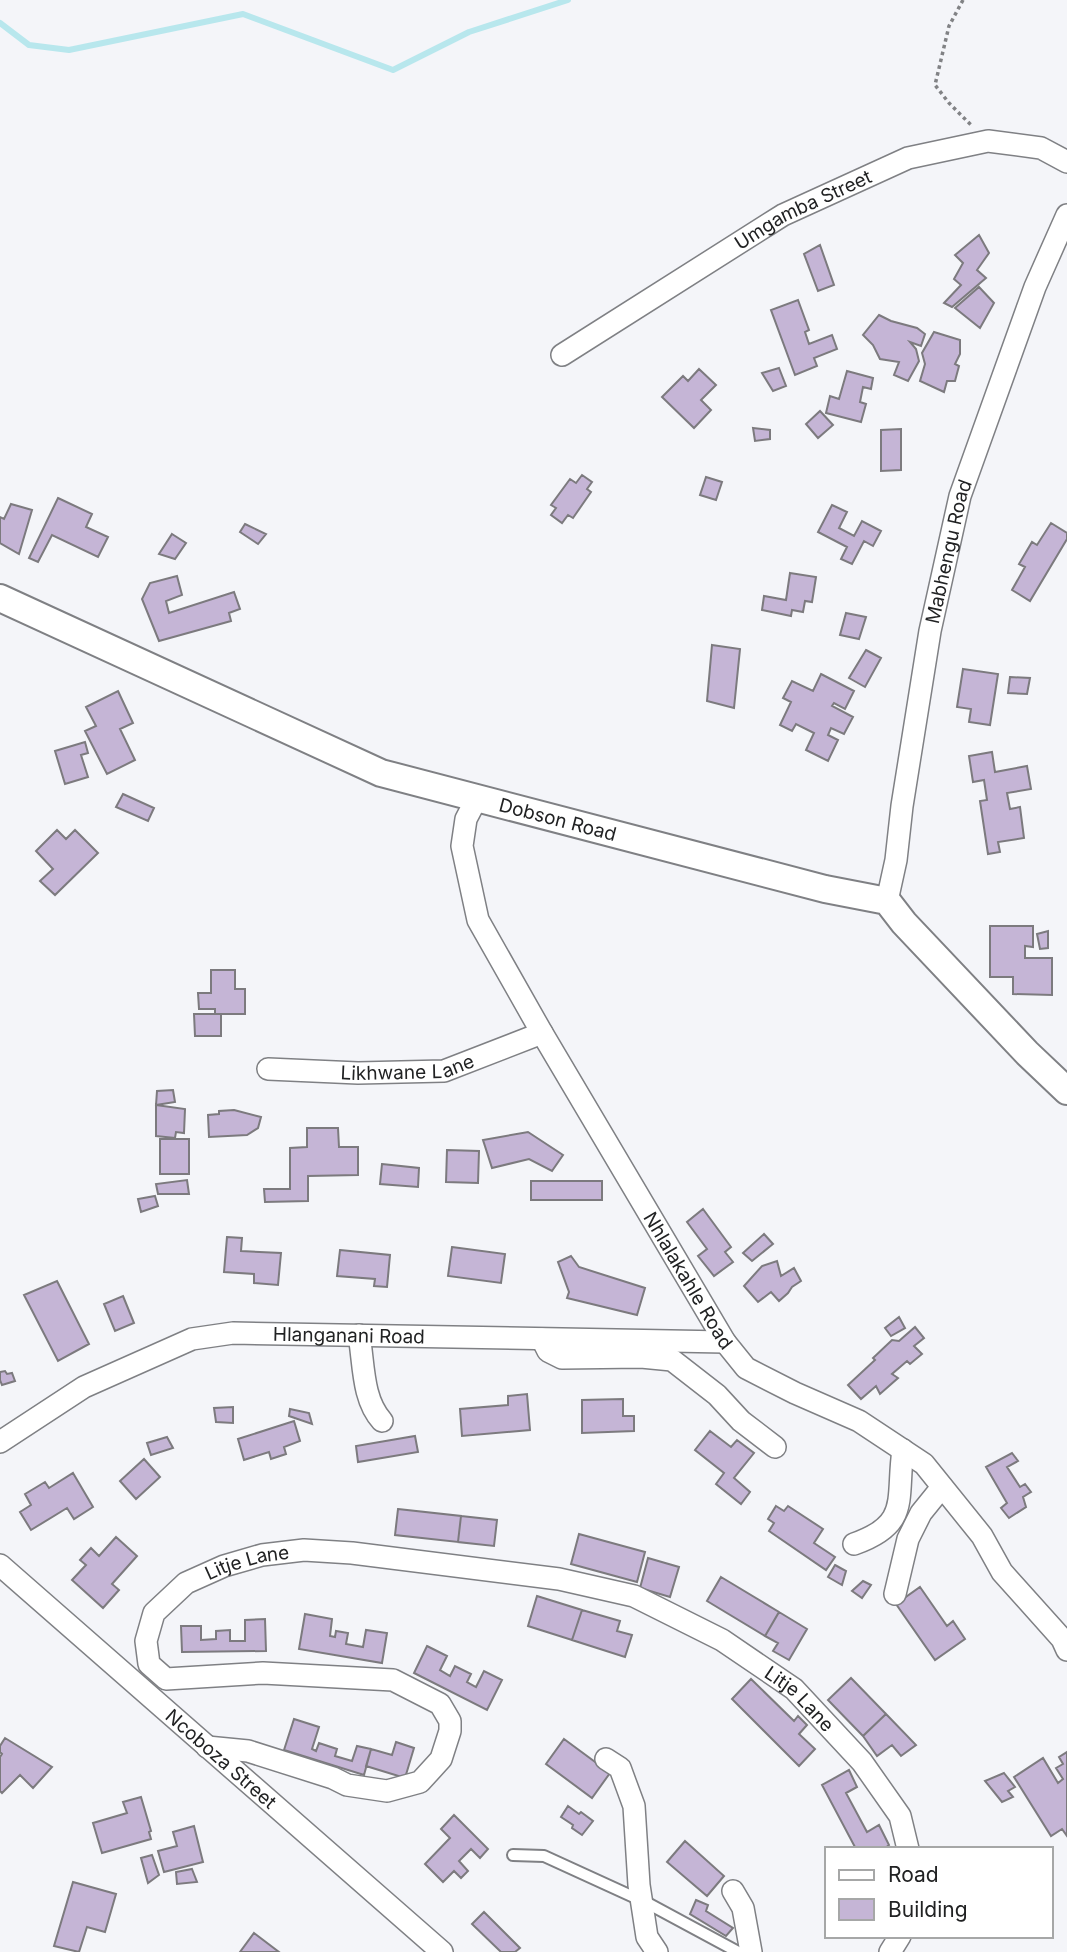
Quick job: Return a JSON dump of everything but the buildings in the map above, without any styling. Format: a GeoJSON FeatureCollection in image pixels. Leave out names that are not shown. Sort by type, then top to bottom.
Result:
{"type":"FeatureCollection","features":[{"type":"Feature","properties":{"kind":"street","name":"Umgamba Street"},"geometry":{"type":"LineString","coordinates":[[562,355],[783,215],[908,158],[988,141],[1041,148],[1067,162]]}},
{"type":"Feature","properties":{"kind":"street","name":"Mabhengu Road"},"geometry":{"type":"LineString","coordinates":[[887,901],[896,860],[930,631],[960,496],[1035,287],[1067,215]]}},
{"type":"Feature","properties":{"kind":"street","name":"Dobson Road"},"geometry":{"type":"LineString","coordinates":[[0,598],[381,773],[825,889],[887,901]]}},
{"type":"Feature","properties":{"kind":"street","name":"Nhlalakahle Road"},"geometry":{"type":"LineString","coordinates":[[477,798],[466,819],[462,846],[478,920],[725,1342],[746,1368],[859,1421],[924,1464],[982,1536],[1002,1572],[1062,1639],[1067,1650]]}},
{"type":"Feature","properties":{"kind":"street"},"geometry":{"type":"LineString","coordinates":[[887,901],[904,923],[1027,1054],[1067,1091]]}},
{"type":"Feature","properties":{"kind":"street","name":"Likhwane Lane"},"geometry":{"type":"LineString","coordinates":[[268,1069],[358,1073],[444,1071],[542,1033]]}},
{"type":"Feature","properties":{"kind":"street","name":"Hlanganani Road"},"geometry":{"type":"LineString","coordinates":[[0,1442],[84,1387],[191,1339],[233,1333],[725,1342]]}},
{"type":"Feature","properties":{"kind":"street"},"geometry":{"type":"LineString","coordinates":[[359,1335],[367,1391],[373,1411],[382,1421]]}},
{"type":"Feature","properties":{"kind":"street"},"geometry":{"type":"LineString","coordinates":[[542,1339],[548,1351],[562,1358],[641,1357],[672,1360],[717,1395],[741,1420],[775,1447]]}},
{"type":"Feature","properties":{"kind":"street"},"geometry":{"type":"LineString","coordinates":[[855,1544],[872,1538],[891,1523],[899,1503],[904,1450]]}},
{"type":"Feature","properties":{"kind":"street"},"geometry":{"type":"LineString","coordinates":[[895,1594],[908,1539],[921,1513],[942,1487]]}},
{"type":"Feature","properties":{"kind":"street","name":"Litje Lane"},"geometry":{"type":"LineString","coordinates":[[207,1747],[248,1751],[333,1778],[346,1785],[387,1791],[421,1782],[441,1759],[450,1731],[450,1721],[440,1704],[393,1679],[263,1673],[166,1679],[149,1664],[146,1641],[154,1612],[186,1584],[224,1566],[262,1555],[304,1550],[352,1553],[559,1580],[634,1596],[722,1640],[794,1689],[862,1762],[900,1816],[908,1847]]}},
{"type":"Feature","properties":{"kind":"street","name":"Ncoboza Street"},"geometry":{"type":"LineString","coordinates":[[0,1566],[442,1952]]}},
{"type":"Feature","properties":{"kind":"street"},"geometry":{"type":"LineString","coordinates":[[606,1759],[620,1768],[634,1806],[639,1885],[647,1937],[657,1952]]}},
{"type":"Feature","properties":{"kind":"street"},"geometry":{"type":"LineString","coordinates":[[733,1891],[743,1908],[751,1952]]}},
{"type":"Feature","properties":{"kind":"lane"},"geometry":{"type":"LineString","coordinates":[[513,1856],[544,1856],[642,1901],[738,1952]]}},
{"type":"Feature","properties":{"kind":"path"},"geometry":{"type":"LineString","coordinates":[[963,0],[949,26],[936,85],[949,103],[988,141]]}},
{"type":"Feature","properties":{"kind":"waterway"},"geometry":{"type":"LineString","coordinates":[[0,23],[29,45],[69,50],[243,14],[393,70],[469,32],[568,0]]}}]}
